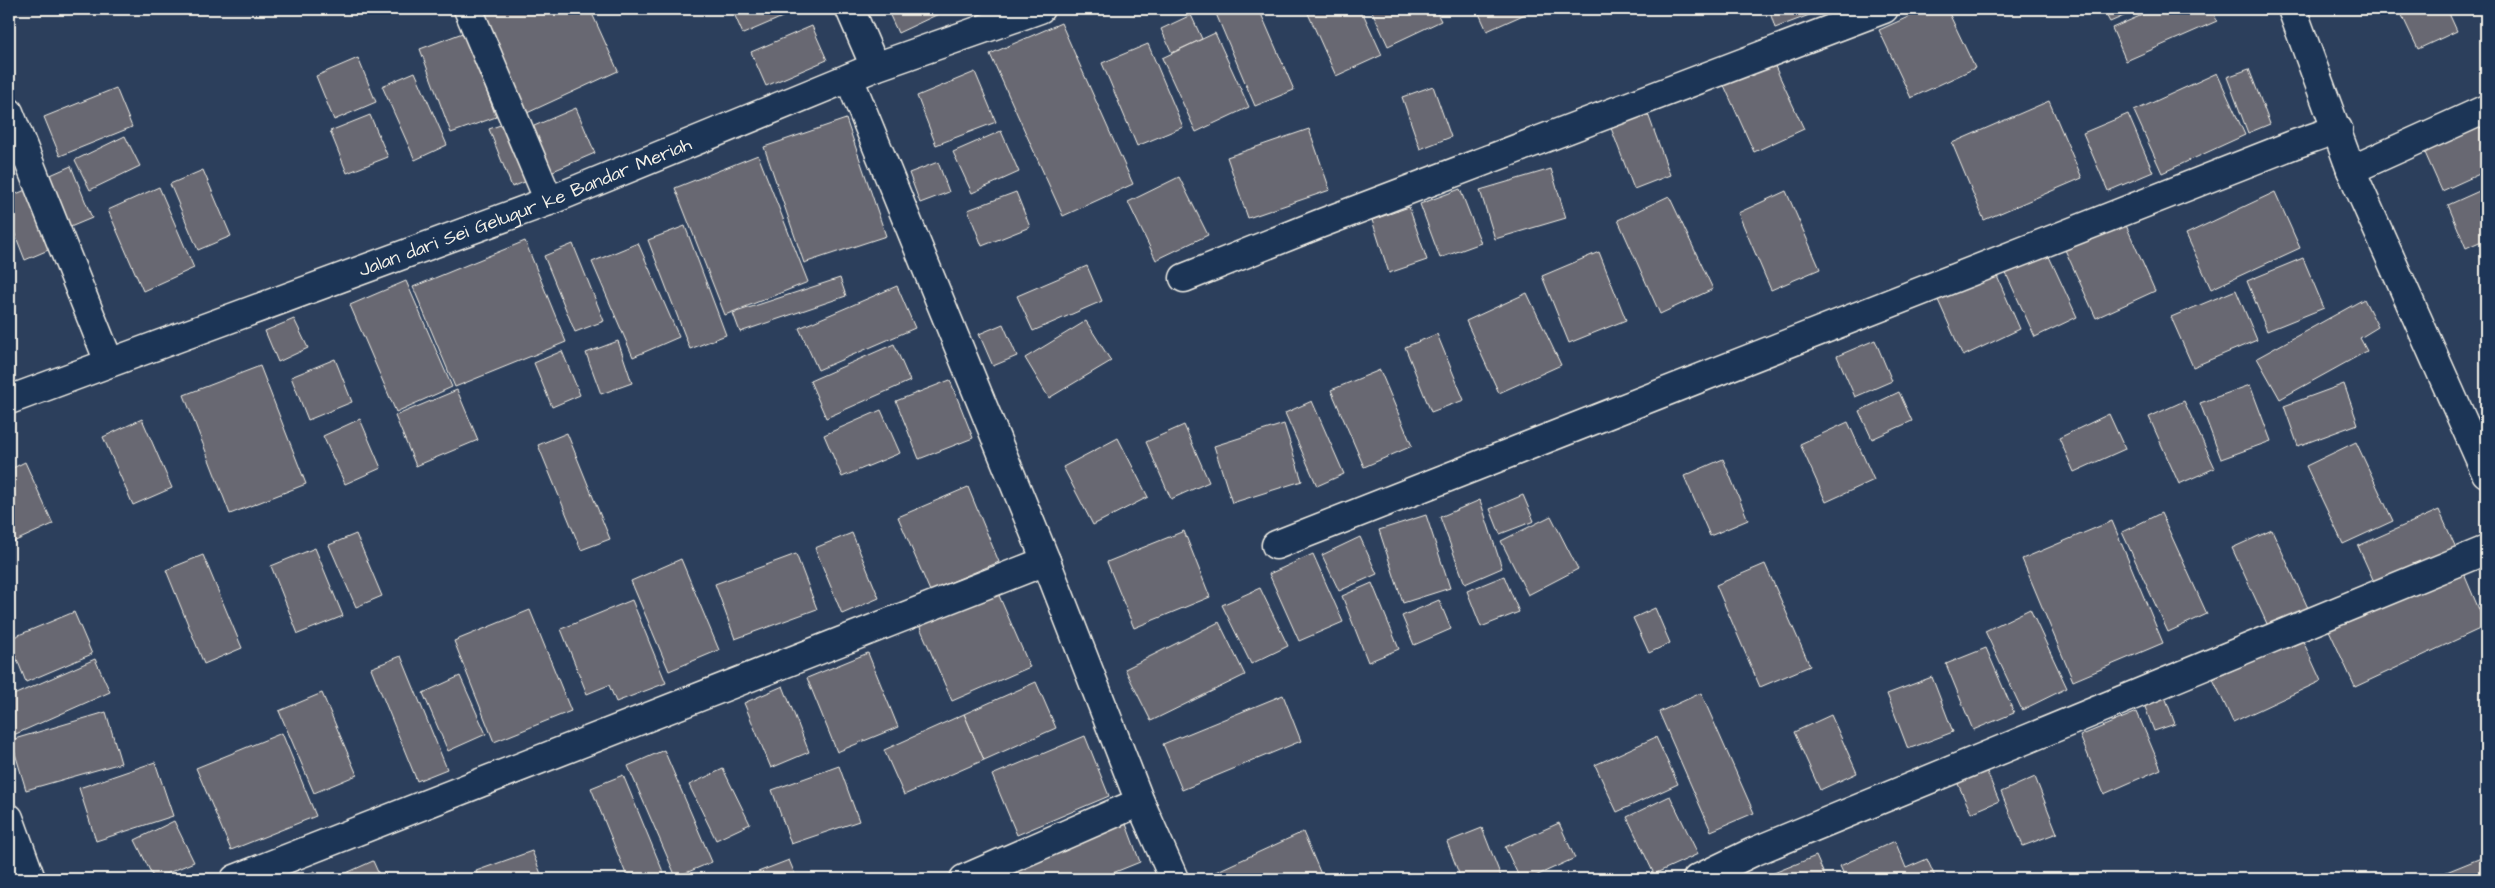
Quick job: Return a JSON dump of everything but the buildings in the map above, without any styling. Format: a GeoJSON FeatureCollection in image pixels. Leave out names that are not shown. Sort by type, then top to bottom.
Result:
{"type":"FeatureCollection","features":[{"type":"Feature","properties":{"kind":"street"},"geometry":{"type":"LineString","coordinates":[[468,9],[549,201]]}},
{"type":"Feature","properties":{"kind":"street"},"geometry":{"type":"LineString","coordinates":[[850,9],[875,68]]}},
{"type":"Feature","properties":{"kind":"street","name":"Jalan dari Sei Gelugur ke Bandar Meriah"},"geometry":{"type":"LineString","coordinates":[[9,400],[549,201],[849,78],[1040,9]]}},
{"type":"Feature","properties":{"kind":"street"},"geometry":{"type":"LineString","coordinates":[[1184,278],[1319,224],[1884,9]]}},
{"type":"Feature","properties":{"kind":"street"},"geometry":{"type":"LineString","coordinates":[[2292,9],[2338,129],[2351,170],[2486,473]]}},
{"type":"Feature","properties":{"kind":"street"},"geometry":{"type":"LineString","coordinates":[[849,78],[1046,561],[1140,802],[1174,879]]}},
{"type":"Feature","properties":{"kind":"street"},"geometry":{"type":"LineString","coordinates":[[2351,170],[2486,109]]}},
{"type":"Feature","properties":{"kind":"street"},"geometry":{"type":"LineString","coordinates":[[9,112],[109,362]]}},
{"type":"Feature","properties":{"kind":"street"},"geometry":{"type":"LineString","coordinates":[[1276,546],[2285,148],[2338,129]]}},
{"type":"Feature","properties":{"kind":"street"},"geometry":{"type":"LineString","coordinates":[[1697,879],[1753,852],[2486,550]]}},
{"type":"Feature","properties":{"kind":"street"},"geometry":{"type":"LineString","coordinates":[[235,879],[1046,561]]}},
{"type":"Feature","properties":{"kind":"street"},"geometry":{"type":"LineString","coordinates":[[964,879],[1140,802]]}},
{"type":"Feature","properties":{"kind":"street"},"geometry":{"type":"LineString","coordinates":[[9,818],[32,879]]}}]}
